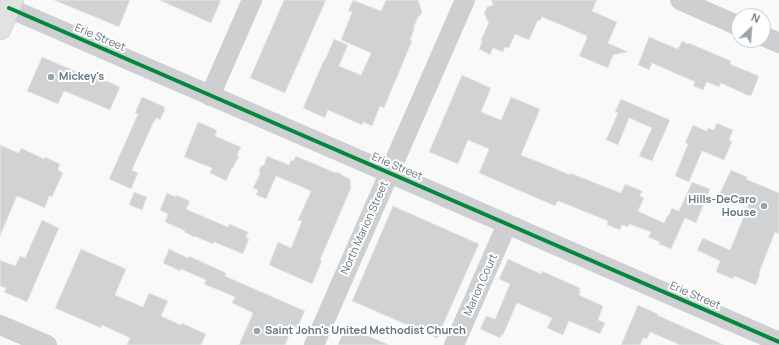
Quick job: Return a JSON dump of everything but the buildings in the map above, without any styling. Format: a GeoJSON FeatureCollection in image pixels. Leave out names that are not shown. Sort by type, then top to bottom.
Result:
{"type":"FeatureCollection","features":[{"type":"Feature","properties":{"kind":"main road"},"geometry":{"type":"LineString","coordinates":[[0,28],[10,4]]}},
{"type":"Feature","properties":{"kind":"street"},"geometry":{"type":"LineString","coordinates":[[210,96],[252,0]]}},
{"type":"Feature","properties":{"kind":"street","name":"North Marion Street"},"geometry":{"type":"LineString","coordinates":[[314,345],[465,0]]}},
{"type":"Feature","properties":{"kind":"street"},"geometry":{"type":"LineString","coordinates":[[680,0],[731,22]]}},
{"type":"Feature","properties":{"kind":"street","name":"Erie Street"},"geometry":{"type":"LineString","coordinates":[[10,4],[210,96],[779,342]]}},
{"type":"Feature","properties":{"kind":"street","name":"Marion Court"},"geometry":{"type":"LineString","coordinates":[[454,345],[507,224]]}},
{"type":"Feature","properties":{"kind":"street"},"geometry":{"type":"LineString","coordinates":[[0,325],[47,345]]}},
{"type":"Feature","properties":{"kind":"cycle path"},"geometry":{"type":"LineString","coordinates":[[9,8],[779,342]]}},
{"type":"Feature","properties":{"kind":"place","name":"Mickey's"},"geometry":{"type":"Point","coordinates":[51,77]}},
{"type":"Feature","properties":{"kind":"place","name":"Hills-DeCaro House"},"geometry":{"type":"Point","coordinates":[764,206]}},
{"type":"Feature","properties":{"kind":"place","name":"Saint John's United Methodist Church"},"geometry":{"type":"Point","coordinates":[257,331]}}]}
